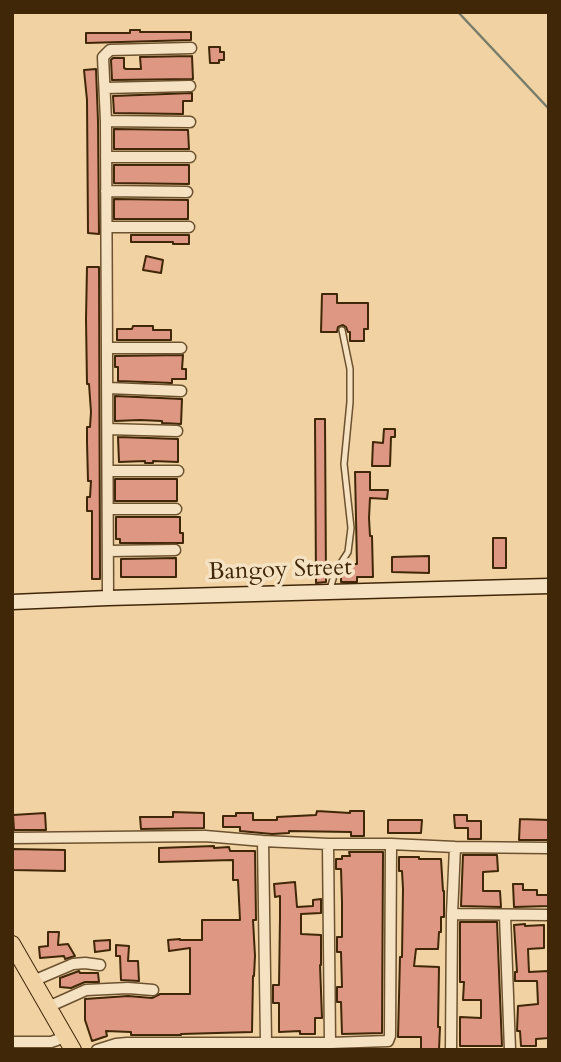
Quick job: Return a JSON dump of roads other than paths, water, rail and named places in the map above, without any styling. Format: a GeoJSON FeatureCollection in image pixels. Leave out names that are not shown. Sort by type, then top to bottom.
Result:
{"type":"FeatureCollection","features":[{"type":"Feature","properties":{"kind":"main road","name":"Bangoy Street"},"geometry":{"type":"LineString","coordinates":[[12,602],[549,586]]}},
{"type":"Feature","properties":{"kind":"main road"},"geometry":{"type":"LineString","coordinates":[[12,944],[73,1050]]}},
{"type":"Feature","properties":{"kind":"street"},"geometry":{"type":"LineString","coordinates":[[108,598],[107,227],[103,57],[110,50],[191,48]]}},
{"type":"Feature","properties":{"kind":"street"},"geometry":{"type":"LineString","coordinates":[[105,88],[190,86]]}},
{"type":"Feature","properties":{"kind":"street"},"geometry":{"type":"LineString","coordinates":[[106,121],[190,122]]}},
{"type":"Feature","properties":{"kind":"street"},"geometry":{"type":"LineString","coordinates":[[106,156],[190,157]]}},
{"type":"Feature","properties":{"kind":"street"},"geometry":{"type":"LineString","coordinates":[[106,191],[187,192]]}},
{"type":"Feature","properties":{"kind":"street"},"geometry":{"type":"LineString","coordinates":[[107,227],[189,227]]}},
{"type":"Feature","properties":{"kind":"street"},"geometry":{"type":"LineString","coordinates":[[107,348],[181,348]]}},
{"type":"Feature","properties":{"kind":"street"},"geometry":{"type":"LineString","coordinates":[[108,388],[181,391]]}},
{"type":"Feature","properties":{"kind":"street"},"geometry":{"type":"LineString","coordinates":[[108,429],[177,430]]}},
{"type":"Feature","properties":{"kind":"street"},"geometry":{"type":"LineString","coordinates":[[108,471],[178,471]]}},
{"type":"Feature","properties":{"kind":"street"},"geometry":{"type":"LineString","coordinates":[[109,509],[176,509]]}},
{"type":"Feature","properties":{"kind":"street"},"geometry":{"type":"LineString","coordinates":[[109,551],[175,550]]}},
{"type":"Feature","properties":{"kind":"street"},"geometry":{"type":"LineString","coordinates":[[12,838],[205,836],[328,844],[549,848]]}},
{"type":"Feature","properties":{"kind":"street"},"geometry":{"type":"LineString","coordinates":[[263,841],[266,1043]]}},
{"type":"Feature","properties":{"kind":"street"},"geometry":{"type":"LineString","coordinates":[[328,844],[330,1043]]}},
{"type":"Feature","properties":{"kind":"street"},"geometry":{"type":"LineString","coordinates":[[97,1050],[127,1042],[388,1041],[390,844]]}},
{"type":"Feature","properties":{"kind":"street"},"geometry":{"type":"LineString","coordinates":[[451,1050],[455,847]]}},
{"type":"Feature","properties":{"kind":"street"},"geometry":{"type":"LineString","coordinates":[[452,914],[549,915]]}},
{"type":"Feature","properties":{"kind":"street"},"geometry":{"type":"LineString","coordinates":[[505,915],[510,1050]]}},
{"type":"Feature","properties":{"kind":"street"},"geometry":{"type":"LineString","coordinates":[[33,981],[73,964],[85,962],[100,965]]}},
{"type":"Feature","properties":{"kind":"street"},"geometry":{"type":"LineString","coordinates":[[48,1007],[86,990],[153,990]]}},
{"type":"Feature","properties":{"kind":"street"},"geometry":{"type":"LineString","coordinates":[[12,1042],[51,1042],[64,1034]]}},
{"type":"Feature","properties":{"kind":"lane"},"geometry":{"type":"LineString","coordinates":[[330,592],[335,572],[348,552],[351,528],[344,464],[350,369],[342,330]]}},
{"type":"Feature","properties":{"kind":"waterway"},"geometry":{"type":"LineString","coordinates":[[458,12],[549,109]]}}]}
